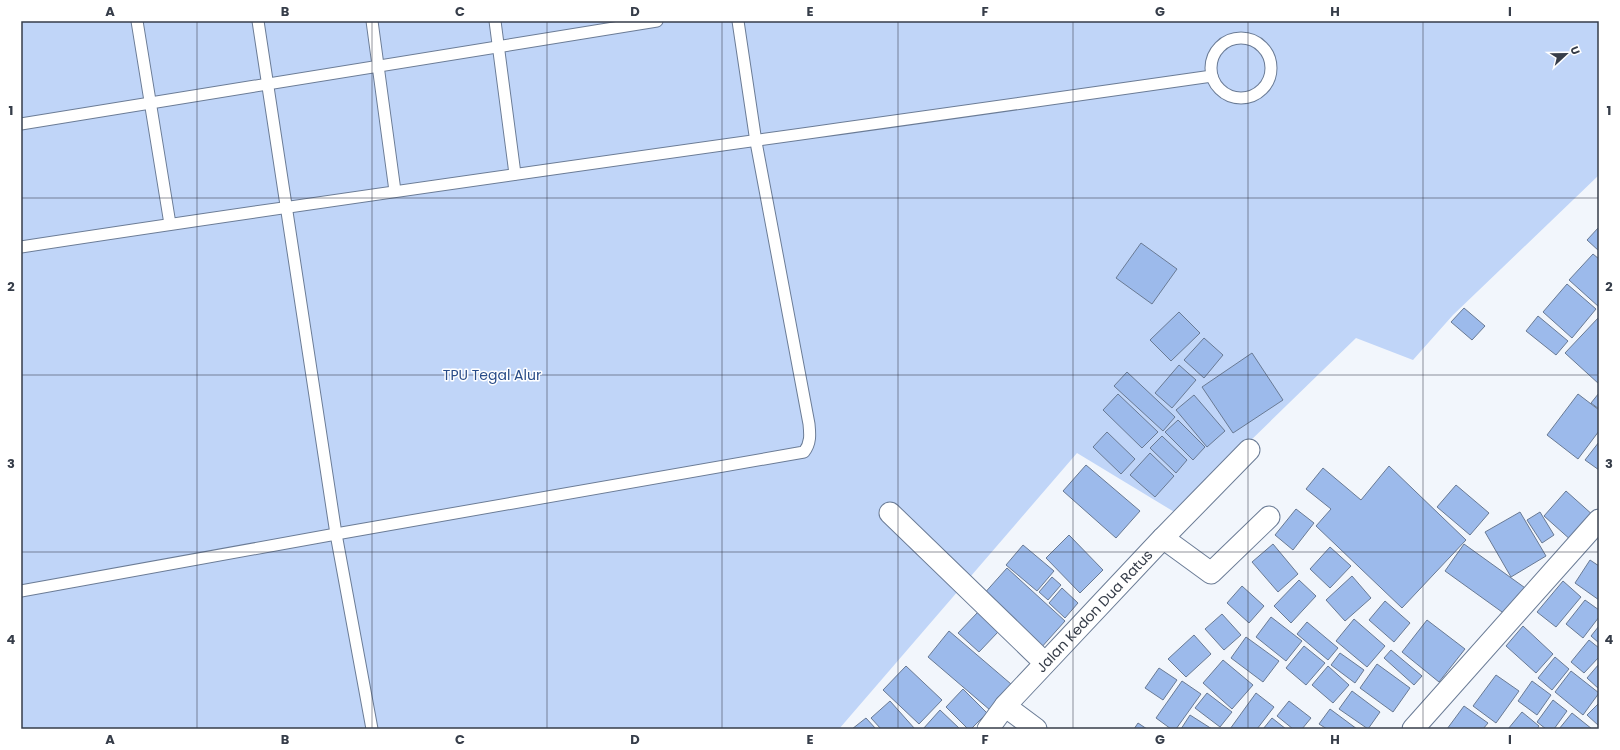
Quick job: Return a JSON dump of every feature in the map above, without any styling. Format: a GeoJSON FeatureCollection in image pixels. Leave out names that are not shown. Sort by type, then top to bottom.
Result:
{"type":"FeatureCollection","features":[{"type":"Feature","properties":{"kind":"street"},"geometry":{"type":"LineString","coordinates":[[1163,538],[1249,450]]}},
{"type":"Feature","properties":{"kind":"street"},"geometry":{"type":"LineString","coordinates":[[890,513],[1045,663]]}},
{"type":"Feature","properties":{"kind":"street","name":"Jalan Kedon Dua Ratus"},"geometry":{"type":"LineString","coordinates":[[988,729],[1005,706],[1163,538],[1211,573],[1269,517]]}},
{"type":"Feature","properties":{"kind":"street"},"geometry":{"type":"LineString","coordinates":[[1413,729],[1599,520]]}},
{"type":"Feature","properties":{"kind":"street"},"geometry":{"type":"LineString","coordinates":[[1005,706],[1036,729]]}},
{"type":"Feature","properties":{"kind":"lane"},"geometry":{"type":"LineString","coordinates":[[137,21],[149,104],[170,224]]}},
{"type":"Feature","properties":{"kind":"lane"},"geometry":{"type":"LineString","coordinates":[[258,21],[336,534],[372,729]]}},
{"type":"Feature","properties":{"kind":"lane"},"geometry":{"type":"LineString","coordinates":[[372,21],[396,191]]}},
{"type":"Feature","properties":{"kind":"lane"},"geometry":{"type":"LineString","coordinates":[[494,21],[515,174]]}},
{"type":"Feature","properties":{"kind":"lane"},"geometry":{"type":"LineString","coordinates":[[21,124],[379,68],[657,21]]}},
{"type":"Feature","properties":{"kind":"lane"},"geometry":{"type":"LineString","coordinates":[[21,591],[804,452],[808,447],[810,440],[809,424],[756,142],[738,21]]}},
{"type":"Feature","properties":{"kind":"lane"},"geometry":{"type":"LineString","coordinates":[[1244,39],[1259,44],[1266,52],[1270,61],[1271,72],[1268,82],[1262,90],[1254,96],[1244,99],[1224,93],[1212,76],[1212,65],[1215,55],[1221,47],[1229,41],[1244,39]]}},
{"type":"Feature","properties":{"kind":"lane"},"geometry":{"type":"LineString","coordinates":[[21,247],[285,206],[756,142],[1212,76]]}},
{"type":"Feature","properties":{"kind":"green space","name":"TPU Tegal Alur"},"geometry":{"type":"Polygon","coordinates":[[[21,21],[1599,21],[1599,175],[1453,315],[1413,360],[1356,338],[1176,513],[1077,453],[839,729],[21,729],[21,21]]]}},
{"type":"Feature","properties":{"kind":"building"},"geometry":{"type":"Polygon","coordinates":[[[1599,227],[1599,251],[1587,240],[1599,227]]]}},
{"type":"Feature","properties":{"kind":"building"},"geometry":{"type":"Polygon","coordinates":[[[1141,243],[1177,269],[1152,304],[1116,278],[1141,243]]]}},
{"type":"Feature","properties":{"kind":"building"},"geometry":{"type":"Polygon","coordinates":[[[1593,254],[1599,259],[1599,307],[1569,280],[1593,254]]]}},
{"type":"Feature","properties":{"kind":"building"},"geometry":{"type":"Polygon","coordinates":[[[1567,284],[1596,309],[1572,338],[1543,312],[1567,284]]]}},
{"type":"Feature","properties":{"kind":"building"},"geometry":{"type":"Polygon","coordinates":[[[1464,308],[1485,326],[1472,340],[1451,322],[1464,308]]]}},
{"type":"Feature","properties":{"kind":"building"},"geometry":{"type":"Polygon","coordinates":[[[1179,312],[1200,333],[1171,361],[1150,340],[1179,312]]]}},
{"type":"Feature","properties":{"kind":"building"},"geometry":{"type":"Polygon","coordinates":[[[1538,316],[1568,341],[1556,355],[1526,331],[1538,316]]]}},
{"type":"Feature","properties":{"kind":"building"},"geometry":{"type":"Polygon","coordinates":[[[1599,317],[1599,384],[1565,353],[1599,317]]]}},
{"type":"Feature","properties":{"kind":"building"},"geometry":{"type":"Polygon","coordinates":[[[1204,338],[1223,355],[1204,378],[1184,360],[1204,338]]]}},
{"type":"Feature","properties":{"kind":"building"},"geometry":{"type":"Polygon","coordinates":[[[1252,353],[1283,400],[1233,433],[1202,387],[1252,353]]]}},
{"type":"Feature","properties":{"kind":"building"},"geometry":{"type":"Polygon","coordinates":[[[1179,365],[1196,380],[1172,408],[1155,393],[1179,365]]]}},
{"type":"Feature","properties":{"kind":"building"},"geometry":{"type":"Polygon","coordinates":[[[1127,372],[1175,417],[1163,431],[1114,386],[1127,372]]]}},
{"type":"Feature","properties":{"kind":"building"},"geometry":{"type":"Polygon","coordinates":[[[1599,393],[1599,409],[1591,403],[1599,393]]]}},
{"type":"Feature","properties":{"kind":"building"},"geometry":{"type":"Polygon","coordinates":[[[1118,394],[1158,432],[1142,448],[1103,410],[1118,394]]]}},
{"type":"Feature","properties":{"kind":"building"},"geometry":{"type":"Polygon","coordinates":[[[1578,394],[1599,410],[1599,431],[1578,459],[1547,435],[1578,394]]]}},
{"type":"Feature","properties":{"kind":"building"},"geometry":{"type":"Polygon","coordinates":[[[1194,395],[1225,431],[1207,447],[1176,410],[1194,395]]]}},
{"type":"Feature","properties":{"kind":"building"},"geometry":{"type":"Polygon","coordinates":[[[1178,420],[1205,447],[1193,460],[1165,432],[1178,420]]]}},
{"type":"Feature","properties":{"kind":"building"},"geometry":{"type":"Polygon","coordinates":[[[1107,432],[1135,459],[1121,474],[1093,447],[1107,432]]]}},
{"type":"Feature","properties":{"kind":"building"},"geometry":{"type":"Polygon","coordinates":[[[1162,436],[1187,460],[1176,473],[1150,448],[1162,436]]]}},
{"type":"Feature","properties":{"kind":"building"},"geometry":{"type":"Polygon","coordinates":[[[1599,442],[1599,470],[1585,460],[1599,442]]]}},
{"type":"Feature","properties":{"kind":"building"},"geometry":{"type":"Polygon","coordinates":[[[1150,453],[1174,476],[1155,497],[1130,475],[1150,453]]]}},
{"type":"Feature","properties":{"kind":"building"},"geometry":{"type":"Polygon","coordinates":[[[1086,465],[1140,511],[1116,538],[1063,491],[1086,465]]]}},
{"type":"Feature","properties":{"kind":"building"},"geometry":{"type":"Polygon","coordinates":[[[1389,466],[1466,540],[1402,608],[1316,526],[1331,509],[1306,489],[1323,468],[1361,500],[1389,466]]]}},
{"type":"Feature","properties":{"kind":"building"},"geometry":{"type":"Polygon","coordinates":[[[1456,485],[1489,513],[1470,535],[1437,507],[1456,485]]]}},
{"type":"Feature","properties":{"kind":"building"},"geometry":{"type":"Polygon","coordinates":[[[1566,491],[1594,516],[1572,541],[1544,516],[1566,491]]]}},
{"type":"Feature","properties":{"kind":"building"},"geometry":{"type":"Polygon","coordinates":[[[1296,509],[1314,523],[1293,550],[1275,535],[1296,509]]]}},
{"type":"Feature","properties":{"kind":"building"},"geometry":{"type":"Polygon","coordinates":[[[1520,512],[1546,556],[1511,577],[1485,532],[1520,512]]]}},
{"type":"Feature","properties":{"kind":"building"},"geometry":{"type":"Polygon","coordinates":[[[1540,512],[1554,535],[1542,543],[1527,520],[1540,512]]]}},
{"type":"Feature","properties":{"kind":"building"},"geometry":{"type":"Polygon","coordinates":[[[1069,535],[1103,570],[1080,593],[1046,558],[1069,535]]]}},
{"type":"Feature","properties":{"kind":"building"},"geometry":{"type":"Polygon","coordinates":[[[1273,544],[1298,574],[1278,592],[1252,562],[1273,544]]]}},
{"type":"Feature","properties":{"kind":"building"},"geometry":{"type":"Polygon","coordinates":[[[1464,544],[1528,590],[1509,617],[1445,571],[1464,544]]]}},
{"type":"Feature","properties":{"kind":"building"},"geometry":{"type":"Polygon","coordinates":[[[1023,545],[1054,571],[1037,591],[1006,565],[1023,545]]]}},
{"type":"Feature","properties":{"kind":"building"},"geometry":{"type":"Polygon","coordinates":[[[1330,547],[1351,566],[1330,588],[1310,569],[1330,547]]]}},
{"type":"Feature","properties":{"kind":"building"},"geometry":{"type":"Polygon","coordinates":[[[1590,560],[1599,566],[1599,600],[1575,583],[1590,560]]]}},
{"type":"Feature","properties":{"kind":"building"},"geometry":{"type":"Polygon","coordinates":[[[1007,568],[1065,621],[1040,649],[982,596],[1007,568]]]}},
{"type":"Feature","properties":{"kind":"building"},"geometry":{"type":"Polygon","coordinates":[[[1352,576],[1371,598],[1345,621],[1326,600],[1352,576]]]}},
{"type":"Feature","properties":{"kind":"building"},"geometry":{"type":"Polygon","coordinates":[[[1052,577],[1061,585],[1048,600],[1039,592],[1052,577]]]}},
{"type":"Feature","properties":{"kind":"building"},"geometry":{"type":"Polygon","coordinates":[[[1299,580],[1316,596],[1291,623],[1274,606],[1299,580]]]}},
{"type":"Feature","properties":{"kind":"building"},"geometry":{"type":"Polygon","coordinates":[[[1563,581],[1581,597],[1556,627],[1537,612],[1563,581]]]}},
{"type":"Feature","properties":{"kind":"building"},"geometry":{"type":"Polygon","coordinates":[[[1242,586],[1264,606],[1249,623],[1227,603],[1242,586]]]}},
{"type":"Feature","properties":{"kind":"building"},"geometry":{"type":"Polygon","coordinates":[[[1062,588],[1078,603],[1065,618],[1049,603],[1062,588]]]}},
{"type":"Feature","properties":{"kind":"building"},"geometry":{"type":"Polygon","coordinates":[[[1585,600],[1599,610],[1599,617],[1583,638],[1566,624],[1585,600]]]}},
{"type":"Feature","properties":{"kind":"building"},"geometry":{"type":"Polygon","coordinates":[[[1385,601],[1410,623],[1394,642],[1369,620],[1385,601]]]}},
{"type":"Feature","properties":{"kind":"building"},"geometry":{"type":"Polygon","coordinates":[[[978,612],[998,632],[979,652],[958,633],[978,612]]]}},
{"type":"Feature","properties":{"kind":"building"},"geometry":{"type":"Polygon","coordinates":[[[1222,614],[1241,635],[1224,650],[1205,629],[1222,614]]]}},
{"type":"Feature","properties":{"kind":"building"},"geometry":{"type":"Polygon","coordinates":[[[1271,617],[1302,641],[1286,661],[1256,637],[1271,617]]]}},
{"type":"Feature","properties":{"kind":"building"},"geometry":{"type":"Polygon","coordinates":[[[1354,619],[1385,646],[1367,667],[1336,641],[1354,619]]]}},
{"type":"Feature","properties":{"kind":"building"},"geometry":{"type":"Polygon","coordinates":[[[1427,620],[1465,649],[1439,682],[1402,652],[1427,620]]]}},
{"type":"Feature","properties":{"kind":"building"},"geometry":{"type":"Polygon","coordinates":[[[1307,622],[1338,648],[1328,660],[1297,634],[1307,622]]]}},
{"type":"Feature","properties":{"kind":"building"},"geometry":{"type":"Polygon","coordinates":[[[1523,626],[1553,654],[1536,673],[1506,646],[1523,626]]]}},
{"type":"Feature","properties":{"kind":"building"},"geometry":{"type":"Polygon","coordinates":[[[1599,626],[1599,643],[1591,636],[1599,626]]]}},
{"type":"Feature","properties":{"kind":"building"},"geometry":{"type":"Polygon","coordinates":[[[949,631],[1011,684],[990,710],[928,657],[949,631]]]}},
{"type":"Feature","properties":{"kind":"building"},"geometry":{"type":"Polygon","coordinates":[[[1194,635],[1211,654],[1186,677],[1168,659],[1194,635]]]}},
{"type":"Feature","properties":{"kind":"building"},"geometry":{"type":"Polygon","coordinates":[[[1246,637],[1279,661],[1263,682],[1231,658],[1246,637]]]}},
{"type":"Feature","properties":{"kind":"building"},"geometry":{"type":"Polygon","coordinates":[[[1589,640],[1599,648],[1599,657],[1584,673],[1571,662],[1589,640]]]}},
{"type":"Feature","properties":{"kind":"building"},"geometry":{"type":"Polygon","coordinates":[[[1304,646],[1325,663],[1306,685],[1286,668],[1304,646]]]}},
{"type":"Feature","properties":{"kind":"building"},"geometry":{"type":"Polygon","coordinates":[[[1391,650],[1422,676],[1414,685],[1384,658],[1391,650]]]}},
{"type":"Feature","properties":{"kind":"building"},"geometry":{"type":"Polygon","coordinates":[[[1340,653],[1364,670],[1355,683],[1331,665],[1340,653]]]}},
{"type":"Feature","properties":{"kind":"building"},"geometry":{"type":"Polygon","coordinates":[[[1555,657],[1569,669],[1552,690],[1538,678],[1555,657]]]}},
{"type":"Feature","properties":{"kind":"building"},"geometry":{"type":"Polygon","coordinates":[[[1223,660],[1253,685],[1232,709],[1203,683],[1223,660]]]}},
{"type":"Feature","properties":{"kind":"building"},"geometry":{"type":"Polygon","coordinates":[[[1377,664],[1410,688],[1393,712],[1360,688],[1377,664]]]}},
{"type":"Feature","properties":{"kind":"building"},"geometry":{"type":"Polygon","coordinates":[[[1599,664],[1599,689],[1587,678],[1599,664]]]}},
{"type":"Feature","properties":{"kind":"building"},"geometry":{"type":"Polygon","coordinates":[[[906,666],[942,700],[919,724],[883,690],[906,666]]]}},
{"type":"Feature","properties":{"kind":"building"},"geometry":{"type":"Polygon","coordinates":[[[1328,666],[1349,685],[1333,703],[1312,685],[1328,666]]]}},
{"type":"Feature","properties":{"kind":"building"},"geometry":{"type":"Polygon","coordinates":[[[1159,668],[1177,680],[1163,700],[1145,688],[1159,668]]]}},
{"type":"Feature","properties":{"kind":"building"},"geometry":{"type":"Polygon","coordinates":[[[1571,671],[1599,693],[1583,715],[1555,692],[1571,671]]]}},
{"type":"Feature","properties":{"kind":"building"},"geometry":{"type":"Polygon","coordinates":[[[1496,675],[1519,691],[1496,723],[1473,706],[1496,675]]]}},
{"type":"Feature","properties":{"kind":"building"},"geometry":{"type":"Polygon","coordinates":[[[1182,681],[1201,694],[1176,729],[1171,729],[1156,718],[1182,681]]]}},
{"type":"Feature","properties":{"kind":"building"},"geometry":{"type":"Polygon","coordinates":[[[1532,681],[1551,695],[1537,715],[1518,701],[1532,681]]]}},
{"type":"Feature","properties":{"kind":"building"},"geometry":{"type":"Polygon","coordinates":[[[963,689],[987,713],[971,729],[968,729],[946,707],[963,689]]]}},
{"type":"Feature","properties":{"kind":"building"},"geometry":{"type":"Polygon","coordinates":[[[1352,691],[1380,712],[1368,729],[1339,709],[1352,691]]]}},
{"type":"Feature","properties":{"kind":"building"},"geometry":{"type":"Polygon","coordinates":[[[1207,693],[1232,712],[1220,727],[1195,708],[1207,693]]]}},
{"type":"Feature","properties":{"kind":"building"},"geometry":{"type":"Polygon","coordinates":[[[1256,693],[1274,707],[1257,729],[1230,729],[1256,693]]]}},
{"type":"Feature","properties":{"kind":"building"},"geometry":{"type":"Polygon","coordinates":[[[1553,700],[1567,711],[1554,729],[1546,729],[1537,722],[1553,700]]]}},
{"type":"Feature","properties":{"kind":"building"},"geometry":{"type":"Polygon","coordinates":[[[890,701],[915,729],[881,729],[871,718],[890,701]]]}},
{"type":"Feature","properties":{"kind":"building"},"geometry":{"type":"Polygon","coordinates":[[[1289,701],[1311,718],[1302,729],[1293,729],[1277,716],[1289,701]]]}},
{"type":"Feature","properties":{"kind":"building"},"geometry":{"type":"Polygon","coordinates":[[[1599,703],[1599,726],[1587,715],[1599,703]]]}},
{"type":"Feature","properties":{"kind":"building"},"geometry":{"type":"Polygon","coordinates":[[[1464,706],[1488,723],[1483,729],[1447,729],[1464,706]]]}},
{"type":"Feature","properties":{"kind":"building"},"geometry":{"type":"Polygon","coordinates":[[[1330,709],[1357,729],[1327,729],[1319,724],[1330,709]]]}},
{"type":"Feature","properties":{"kind":"building"},"geometry":{"type":"Polygon","coordinates":[[[940,710],[960,729],[923,729],[940,710]]]}},
{"type":"Feature","properties":{"kind":"building"},"geometry":{"type":"Polygon","coordinates":[[[1522,712],[1539,726],[1537,729],[1508,729],[1522,712]]]}},
{"type":"Feature","properties":{"kind":"building"},"geometry":{"type":"Polygon","coordinates":[[[1572,713],[1592,729],[1559,729],[1572,713]]]}},
{"type":"Feature","properties":{"kind":"building"},"geometry":{"type":"Polygon","coordinates":[[[1190,715],[1212,729],[1181,729],[1190,715]]]}},
{"type":"Feature","properties":{"kind":"building"},"geometry":{"type":"Polygon","coordinates":[[[866,718],[876,729],[852,729],[866,718]]]}},
{"type":"Feature","properties":{"kind":"building"},"geometry":{"type":"Polygon","coordinates":[[[1272,718],[1286,729],[1263,729],[1272,718]]]}},
{"type":"Feature","properties":{"kind":"building"},"geometry":{"type":"Polygon","coordinates":[[[1138,723],[1147,729],[1134,729],[1138,723]]]}}]}
